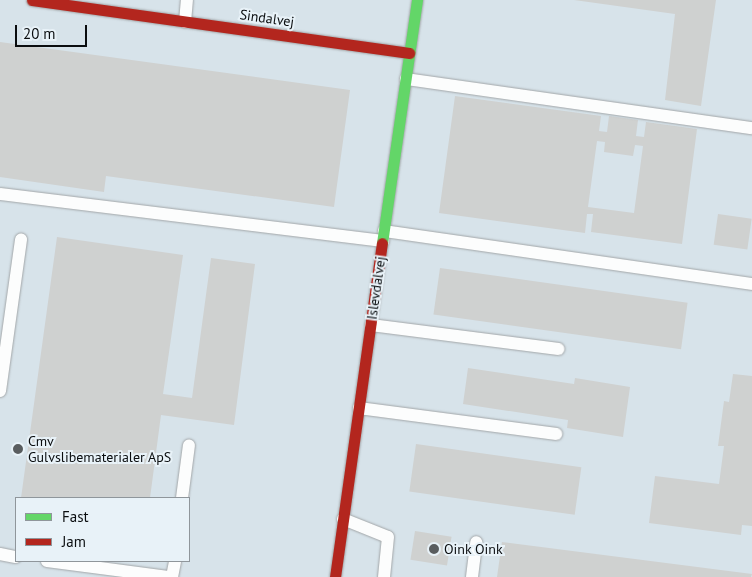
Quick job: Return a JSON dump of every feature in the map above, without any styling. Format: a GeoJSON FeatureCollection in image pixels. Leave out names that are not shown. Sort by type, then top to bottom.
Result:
{"type":"FeatureCollection","features":[{"type":"Feature","properties":{"kind":"street","name":"Sindalvej"},"geometry":{"type":"LineString","coordinates":[[32,0],[105,5],[185,22],[409,53]]}},
{"type":"Feature","properties":{"kind":"street","name":"Islevdalvej"},"geometry":{"type":"LineString","coordinates":[[335,577],[417,0]]}},
{"type":"Feature","properties":{"kind":"lane"},"geometry":{"type":"LineString","coordinates":[[185,22],[187,0]]}},
{"type":"Feature","properties":{"kind":"lane"},"geometry":{"type":"LineString","coordinates":[[406,79],[752,128]]}},
{"type":"Feature","properties":{"kind":"lane"},"geometry":{"type":"LineString","coordinates":[[0,194],[383,236],[752,284]]}},
{"type":"Feature","properties":{"kind":"lane"},"geometry":{"type":"LineString","coordinates":[[0,391],[22,238]]}},
{"type":"Feature","properties":{"kind":"lane"},"geometry":{"type":"LineString","coordinates":[[371,325],[558,349]]}},
{"type":"Feature","properties":{"kind":"lane"},"geometry":{"type":"LineString","coordinates":[[359,408],[556,434]]}},
{"type":"Feature","properties":{"kind":"lane"},"geometry":{"type":"LineString","coordinates":[[182,497],[189,445]]}},
{"type":"Feature","properties":{"kind":"lane"},"geometry":{"type":"LineString","coordinates":[[343,519],[388,537],[384,577]]}},
{"type":"Feature","properties":{"kind":"lane"},"geometry":{"type":"LineString","coordinates":[[472,577],[476,542]]}},
{"type":"Feature","properties":{"kind":"lane"},"geometry":{"type":"LineString","coordinates":[[0,554],[15,556]]}},
{"type":"Feature","properties":{"kind":"lane"},"geometry":{"type":"LineString","coordinates":[[55,562],[168,577]]}},
{"type":"Feature","properties":{"kind":"lane"},"geometry":{"type":"LineString","coordinates":[[172,577],[174,562]]}},
{"type":"Feature","properties":{"kind":"shaded area"},"geometry":{"type":"Polygon","coordinates":[[[0,0],[752,0],[752,577],[0,577],[0,0]]]}},
{"type":"Feature","properties":{"kind":"building"},"geometry":{"type":"Polygon","coordinates":[[[574,0],[716,0],[701,106],[665,100],[675,14],[574,0]]]}},
{"type":"Feature","properties":{"kind":"building"},"geometry":{"type":"Polygon","coordinates":[[[0,42],[350,90],[334,207],[106,176],[104,192],[0,177],[0,42]]]}},
{"type":"Feature","properties":{"kind":"building"},"geometry":{"type":"Polygon","coordinates":[[[455,96],[601,116],[599,131],[607,132],[609,116],[638,120],[636,136],[644,137],[646,122],[697,129],[682,244],[591,232],[593,214],[587,214],[585,233],[439,213],[455,96]],[[597,141],[588,207],[634,213],[643,146],[635,145],[633,156],[604,152],[605,142],[597,141]]]}},
{"type":"Feature","properties":{"kind":"building"},"geometry":{"type":"Polygon","coordinates":[[[718,214],[752,219],[747,249],[714,245],[718,214]]]}},
{"type":"Feature","properties":{"kind":"building"},"geometry":{"type":"Polygon","coordinates":[[[57,237],[183,255],[163,394],[192,398],[211,258],[255,264],[234,425],[161,415],[150,497],[21,497],[57,237]]]}},
{"type":"Feature","properties":{"kind":"building"},"geometry":{"type":"Polygon","coordinates":[[[440,268],[688,303],[681,349],[433,315],[440,268]]]}},
{"type":"Feature","properties":{"kind":"building"},"geometry":{"type":"Polygon","coordinates":[[[468,368],[574,384],[575,378],[630,387],[623,437],[567,428],[568,420],[463,404],[468,368]]]}},
{"type":"Feature","properties":{"kind":"building"},"geometry":{"type":"Polygon","coordinates":[[[733,374],[752,376],[752,526],[742,525],[741,535],[649,523],[655,476],[719,484],[724,446],[718,446],[724,401],[729,402],[733,374]]]}},
{"type":"Feature","properties":{"kind":"building"},"geometry":{"type":"Polygon","coordinates":[[[416,444],[581,467],[575,515],[409,492],[416,444]]]}},
{"type":"Feature","properties":{"kind":"building"},"geometry":{"type":"Polygon","coordinates":[[[415,531],[452,537],[447,565],[410,560],[415,531]]]}},
{"type":"Feature","properties":{"kind":"building"},"geometry":{"type":"Polygon","coordinates":[[[502,542],[752,574],[751,577],[497,577],[502,542]]]}},
{"type":"Feature","properties":{"kind":"traffic: fast"},"geometry":{"type":"LineString","coordinates":[[382,243],[417,0]]}},
{"type":"Feature","properties":{"kind":"traffic: jam"},"geometry":{"type":"LineString","coordinates":[[32,0],[409,53]]}},
{"type":"Feature","properties":{"kind":"traffic: jam"},"geometry":{"type":"LineString","coordinates":[[335,577],[382,243]]}},
{"type":"Feature","properties":{"kind":"place","name":"Cmv Gulvslibematerialer ApS"},"geometry":{"type":"Point","coordinates":[18,449]}},
{"type":"Feature","properties":{"kind":"place","name":"Oink Oink"},"geometry":{"type":"Point","coordinates":[434,549]}}]}
